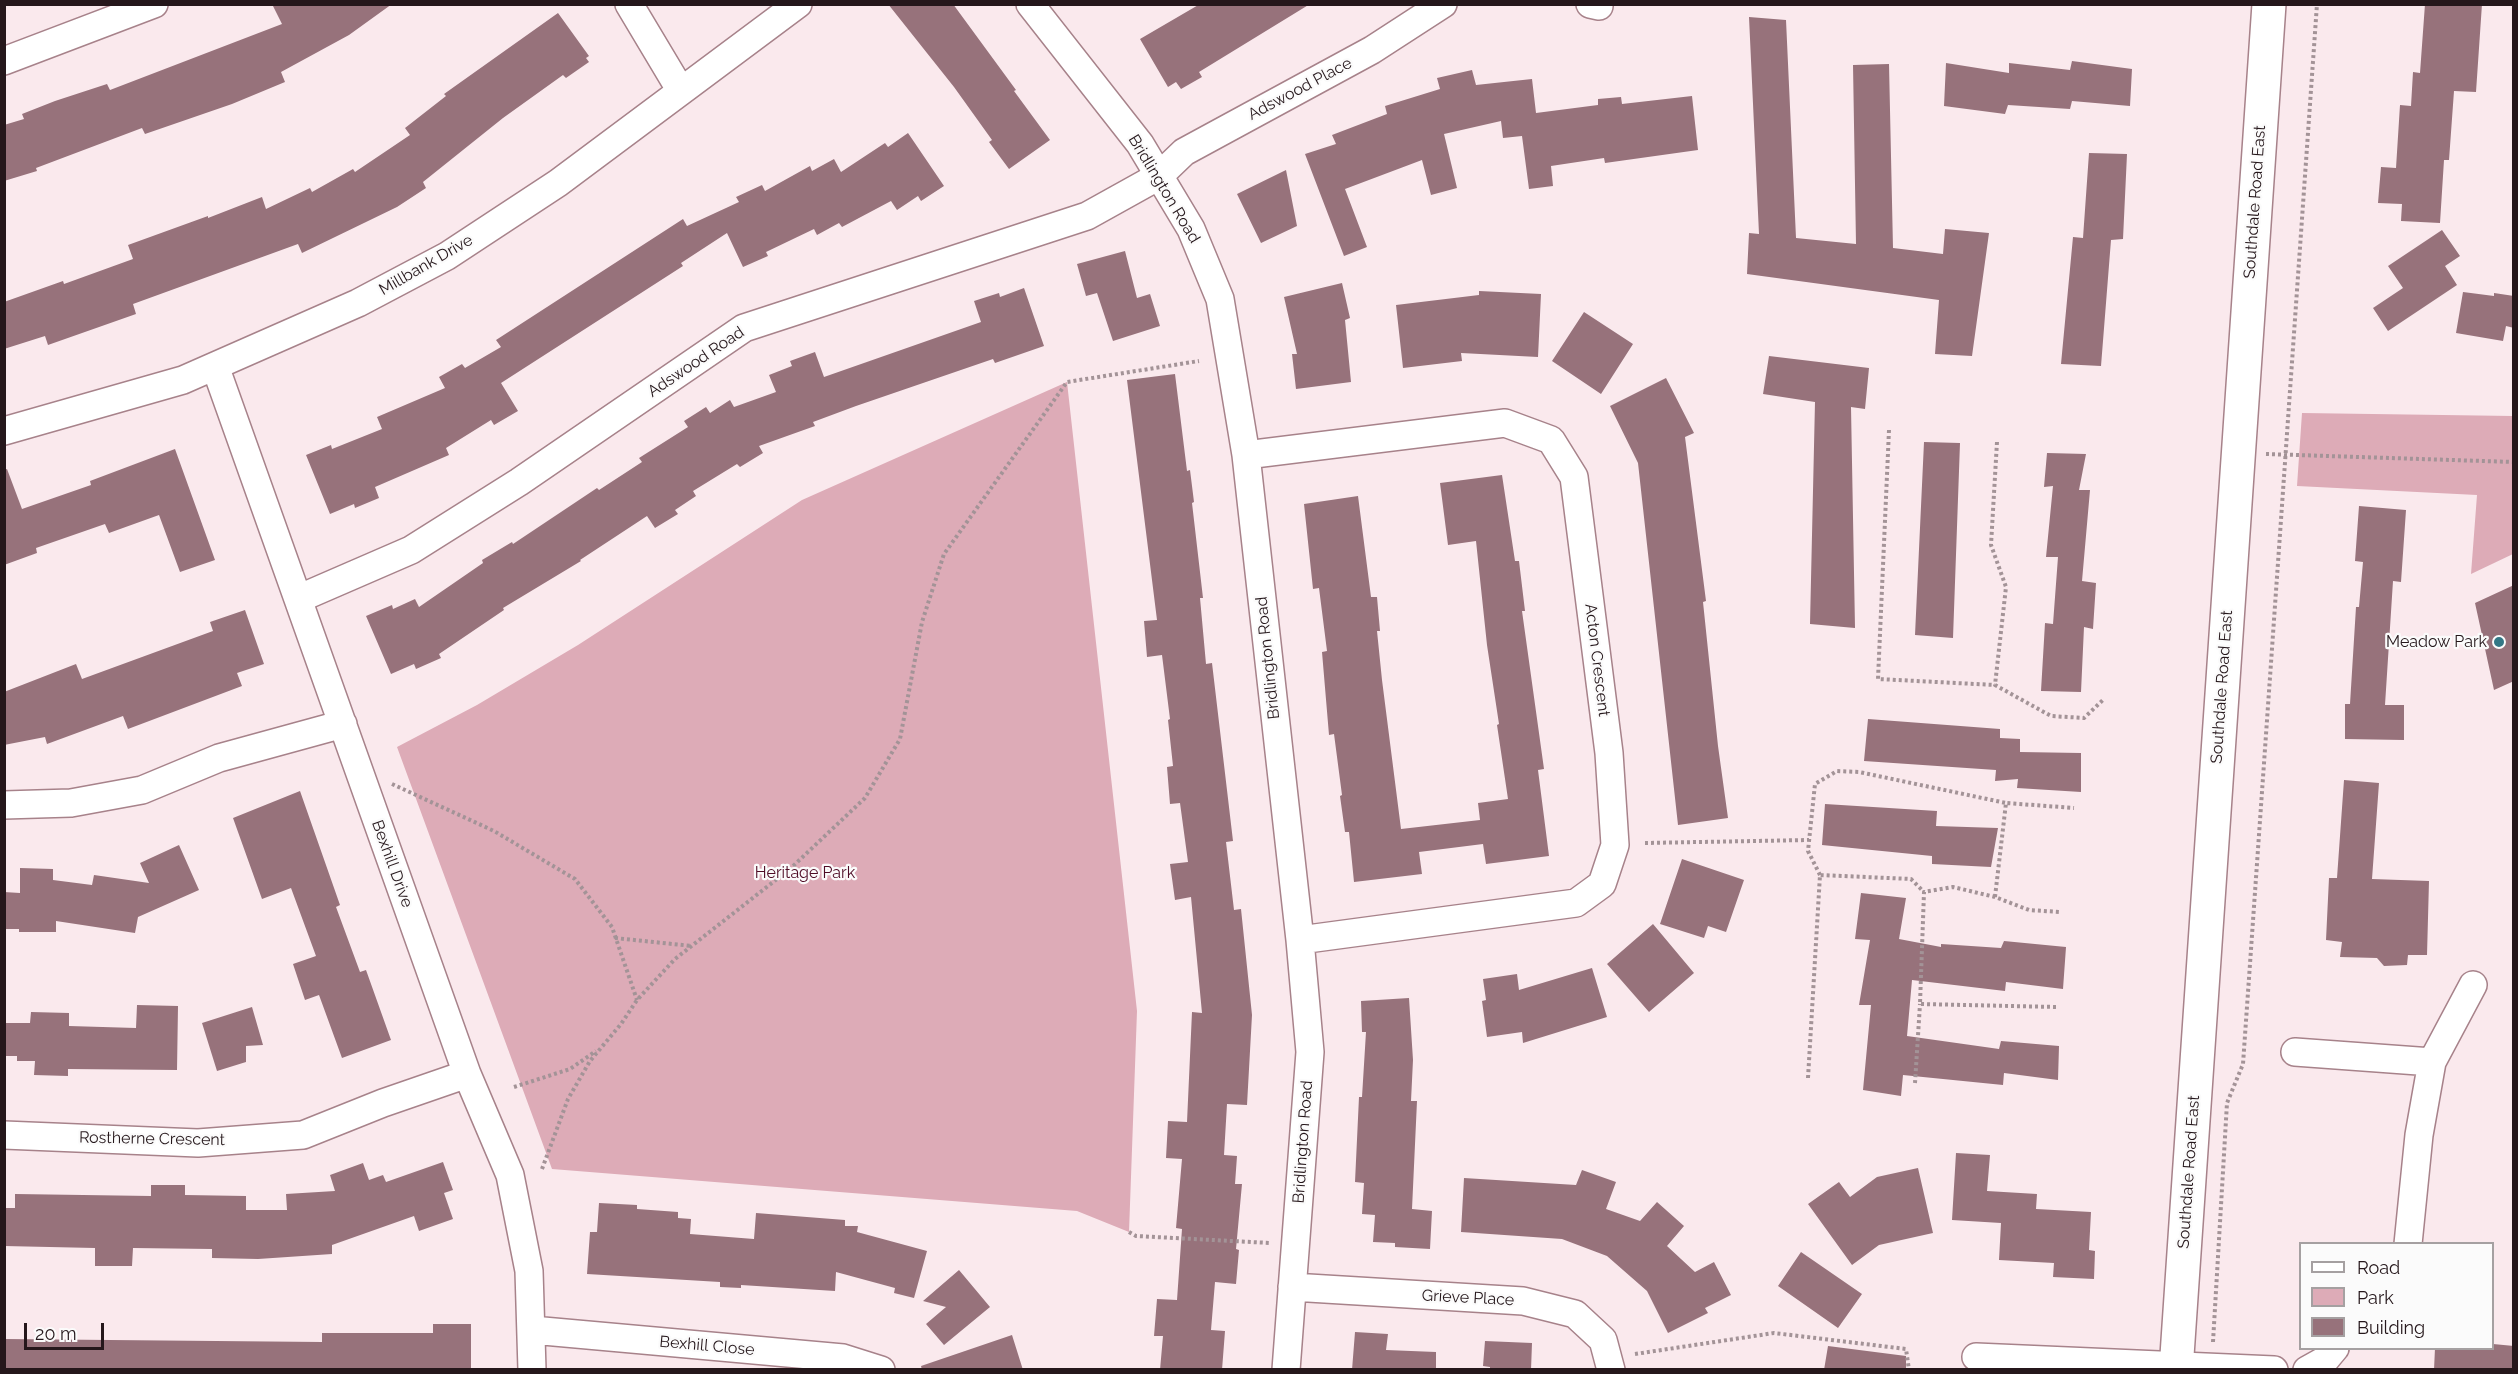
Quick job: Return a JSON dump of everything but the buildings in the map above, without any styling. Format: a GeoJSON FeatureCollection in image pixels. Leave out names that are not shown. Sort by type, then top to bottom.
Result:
{"type":"FeatureCollection","features":[{"type":"Feature","properties":{"kind":"main road","name":"Southdale Road East"},"geometry":{"type":"LineString","coordinates":[[2176,1367],[2269,4]]}},
{"type":"Feature","properties":{"kind":"street"},"geometry":{"type":"LineString","coordinates":[[4,61],[154,4]]}},
{"type":"Feature","properties":{"kind":"street"},"geometry":{"type":"LineString","coordinates":[[629,4],[681,91]]}},
{"type":"Feature","properties":{"kind":"street","name":"Millbank Drive"},"geometry":{"type":"LineString","coordinates":[[4,431],[183,380],[358,303],[447,256],[558,183],[798,4]]}},
{"type":"Feature","properties":{"kind":"street","name":"Bridlington Road"},"geometry":{"type":"LineString","coordinates":[[1030,4],[1140,144],[1191,229],[1220,299],[1246,455],[1300,940],[1310,1052],[1286,1370]]}},
{"type":"Feature","properties":{"kind":"street","name":"Adswood Place"},"geometry":{"type":"LineString","coordinates":[[1159,176],[1184,152],[1372,50],[1443,4]]}},
{"type":"Feature","properties":{"kind":"street","name":"Adswood Road"},"geometry":{"type":"LineString","coordinates":[[298,598],[411,550],[519,482],[744,328],[1087,216],[1159,176]]}},
{"type":"Feature","properties":{"kind":"street","name":"Bexhill Drive"},"geometry":{"type":"LineString","coordinates":[[215,366],[467,1074],[510,1175],[529,1271],[532,1370]]}},
{"type":"Feature","properties":{"kind":"street","name":"Acton Crescent"},"geometry":{"type":"LineString","coordinates":[[1246,455],[1505,423],[1551,440],[1574,477],[1609,753],[1615,845],[1602,884],[1576,903],[1300,940]]}},
{"type":"Feature","properties":{"kind":"street"},"geometry":{"type":"LineString","coordinates":[[4,806],[71,803],[142,790],[219,758],[343,724]]}},
{"type":"Feature","properties":{"kind":"street"},"geometry":{"type":"LineString","coordinates":[[2408,1242],[2419,1135],[2432,1062],[2473,986]]}},
{"type":"Feature","properties":{"kind":"street"},"geometry":{"type":"LineString","coordinates":[[2295,1052],[2432,1062]]}},
{"type":"Feature","properties":{"kind":"street","name":"Rostherne Crescent"},"geometry":{"type":"LineString","coordinates":[[4,1135],[198,1143],[303,1135],[383,1103],[467,1074]]}},
{"type":"Feature","properties":{"kind":"street","name":"Grieve Place"},"geometry":{"type":"LineString","coordinates":[[1292,1287],[1523,1301],[1575,1314],[1603,1340],[1611,1370]]}},
{"type":"Feature","properties":{"kind":"street","name":"Bexhill Close"},"geometry":{"type":"LineString","coordinates":[[531,1330],[843,1358],[881,1370]]}},
{"type":"Feature","properties":{"kind":"street"},"geometry":{"type":"LineString","coordinates":[[2307,1370],[2325,1360],[2333,1350]]}},
{"type":"Feature","properties":{"kind":"street"},"geometry":{"type":"LineString","coordinates":[[1976,1357],[2274,1370]]}},
{"type":"Feature","properties":{"kind":"path"},"geometry":{"type":"LineString","coordinates":[[2212,1368],[2227,1103],[2243,1064],[2317,4]]}},
{"type":"Feature","properties":{"kind":"path"},"geometry":{"type":"LineString","coordinates":[[542,1169],[568,1099],[590,1060],[637,1000],[675,959],[791,868],[865,798],[900,739],[922,622],[944,555],[1067,382],[1199,361]]}},
{"type":"Feature","properties":{"kind":"path"},"geometry":{"type":"LineString","coordinates":[[1889,430],[1878,679],[1995,685],[2051,716],[2084,718],[2104,699]]}},
{"type":"Feature","properties":{"kind":"path"},"geometry":{"type":"LineString","coordinates":[[1995,685],[2006,586],[1991,545],[1997,442]]}},
{"type":"Feature","properties":{"kind":"path"},"geometry":{"type":"LineString","coordinates":[[2238,453],[2514,462]]}},
{"type":"Feature","properties":{"kind":"path"},"geometry":{"type":"LineString","coordinates":[[358,768],[494,831],[575,879],[612,927],[637,1000]]}},
{"type":"Feature","properties":{"kind":"path"},"geometry":{"type":"LineString","coordinates":[[1808,1077],[1820,875],[1808,851],[1815,784],[1837,771],[1859,772],[2006,803],[2074,808]]}},
{"type":"Feature","properties":{"kind":"path"},"geometry":{"type":"LineString","coordinates":[[1995,897],[2006,803]]}},
{"type":"Feature","properties":{"kind":"path"},"geometry":{"type":"LineString","coordinates":[[1645,843],[1809,840]]}},
{"type":"Feature","properties":{"kind":"path"},"geometry":{"type":"LineString","coordinates":[[1820,875],[1911,879],[1924,892],[1915,1083]]}},
{"type":"Feature","properties":{"kind":"path"},"geometry":{"type":"LineString","coordinates":[[1924,892],[1953,887],[1995,897],[2029,910],[2060,912]]}},
{"type":"Feature","properties":{"kind":"path"},"geometry":{"type":"LineString","coordinates":[[615,938],[692,946]]}},
{"type":"Feature","properties":{"kind":"path"},"geometry":{"type":"LineString","coordinates":[[1920,1004],[2056,1007]]}},
{"type":"Feature","properties":{"kind":"path"},"geometry":{"type":"LineString","coordinates":[[514,1087],[570,1069],[601,1047]]}},
{"type":"Feature","properties":{"kind":"path"},"geometry":{"type":"LineString","coordinates":[[1129,1232],[1136,1236],[1295,1245]]}},
{"type":"Feature","properties":{"kind":"path"},"geometry":{"type":"LineString","coordinates":[[1634,1354],[1774,1333],[1906,1349],[1910,1370]]}},
{"type":"Feature","properties":{"kind":"green space","name":"Heritage Park"},"geometry":{"type":"Polygon","coordinates":[[[1067,382],[1137,1011],[1129,1232],[1077,1211],[552,1169],[397,747],[477,705],[578,645],[802,500],[1067,382]]]}},
{"type":"Feature","properties":{"kind":"green space"},"geometry":{"type":"Polygon","coordinates":[[[2302,413],[2513,416],[2513,554],[2471,574],[2477,495],[2297,486],[2302,413]]]}},
{"type":"Feature","properties":{"kind":"place","name":"Meadow Park"},"geometry":{"type":"Point","coordinates":[2499,642]}}]}
